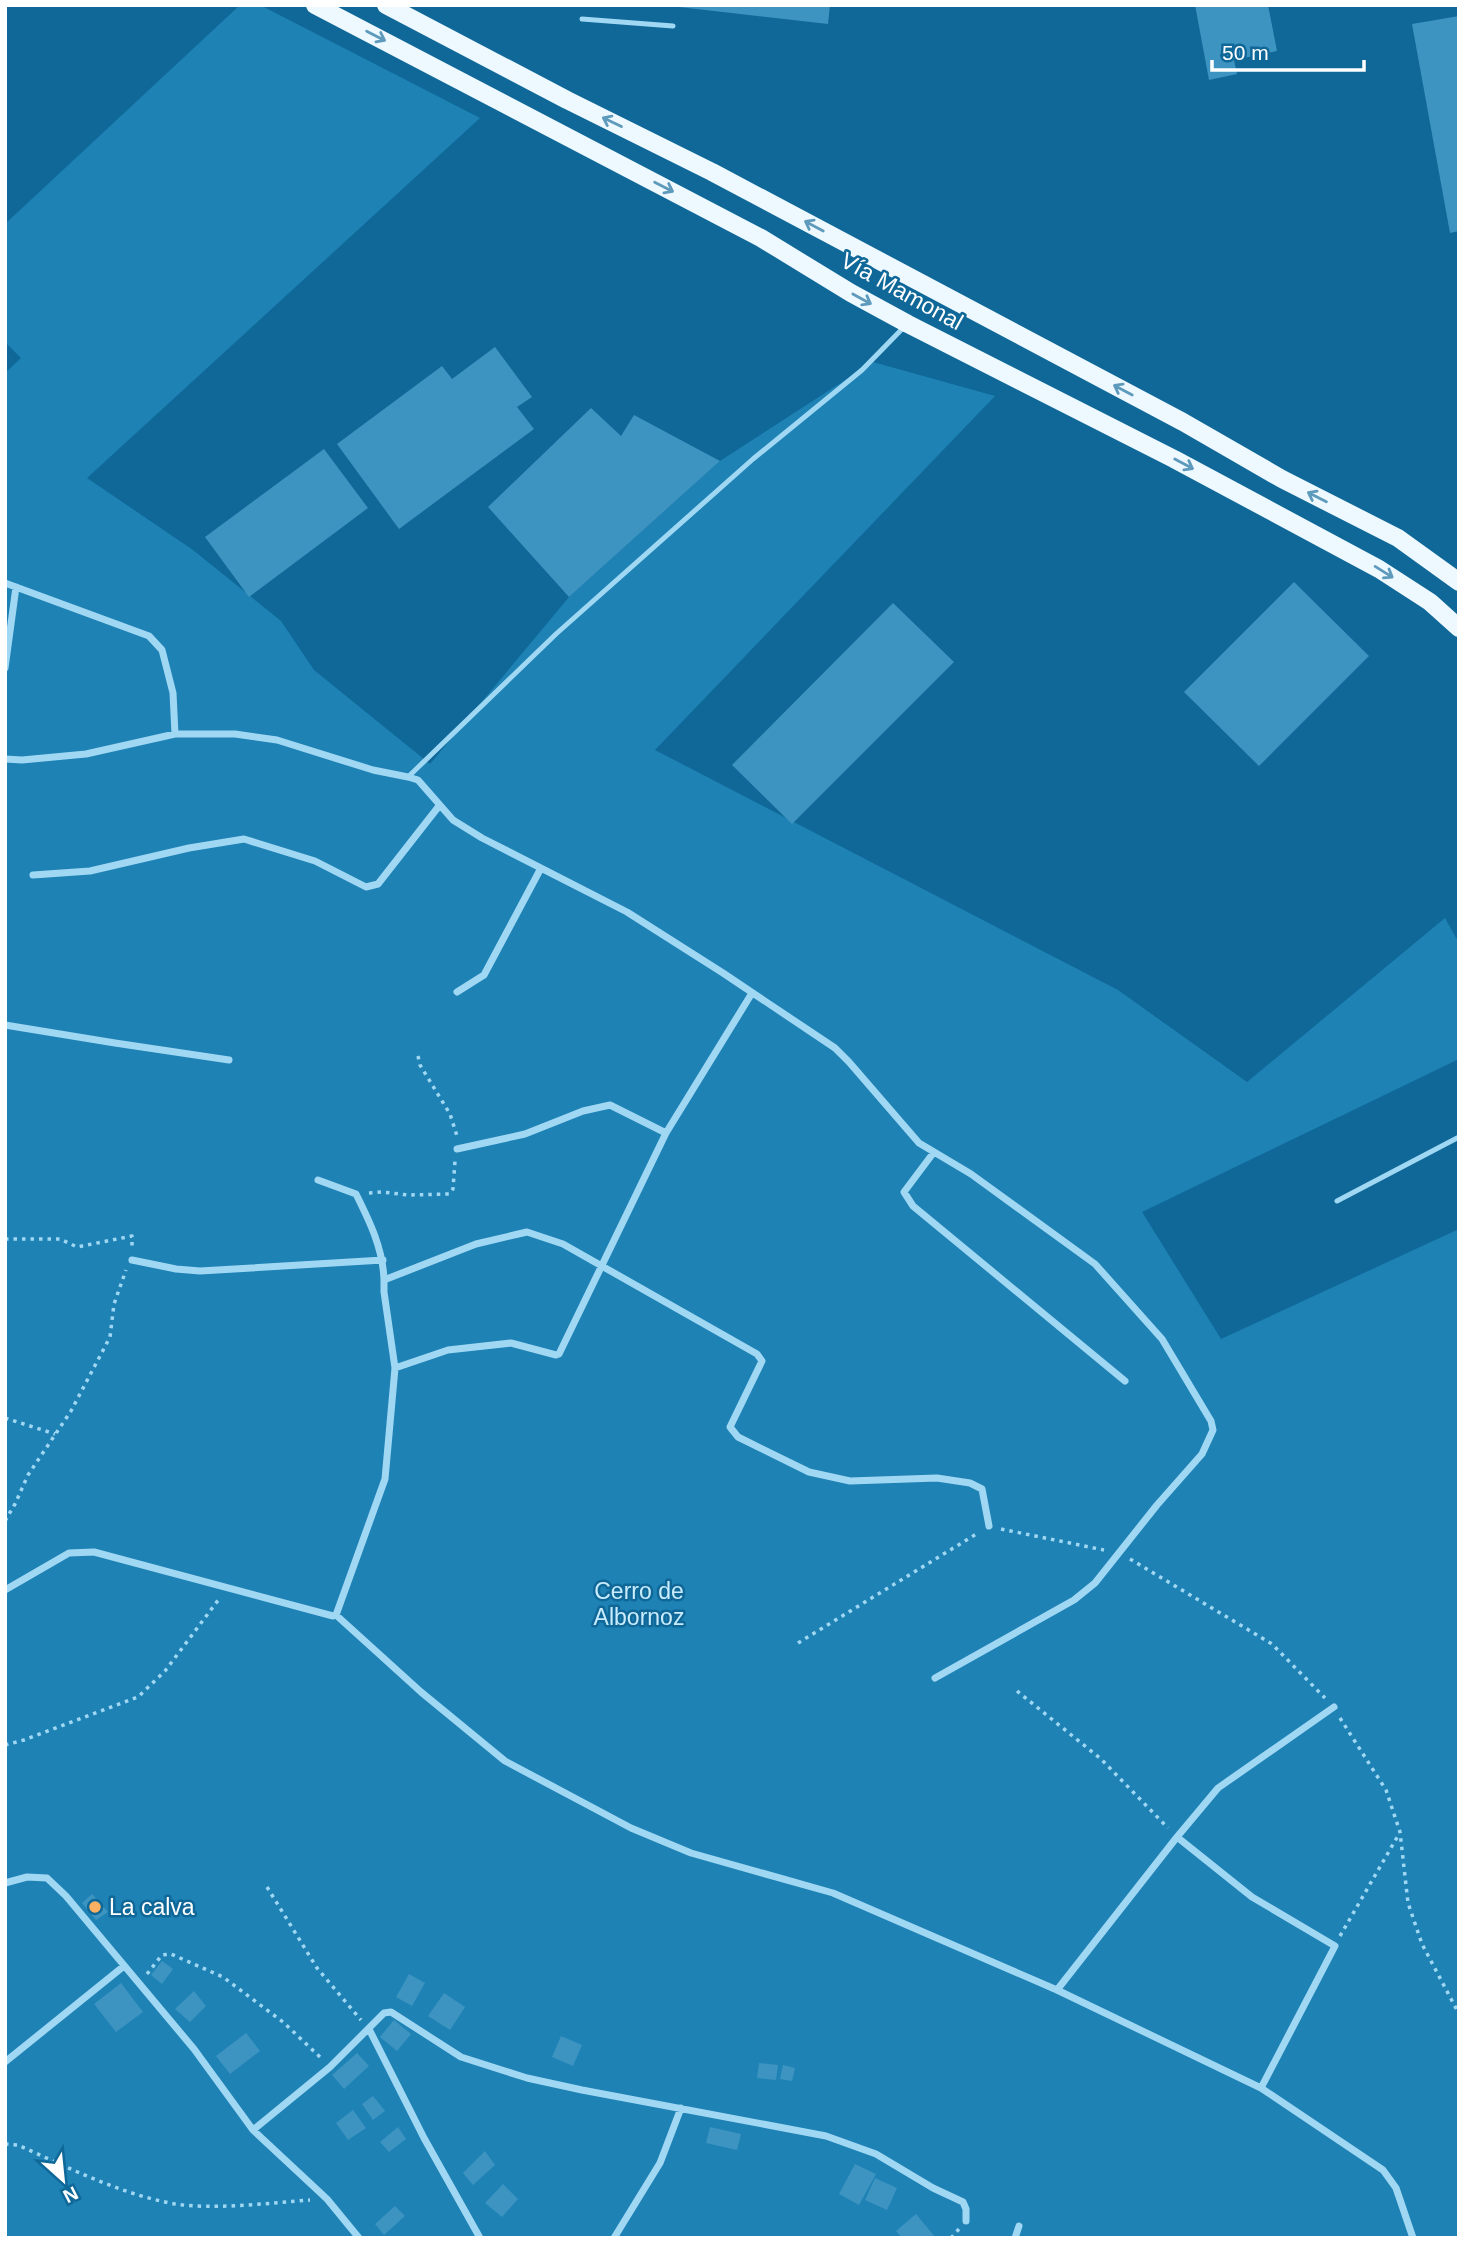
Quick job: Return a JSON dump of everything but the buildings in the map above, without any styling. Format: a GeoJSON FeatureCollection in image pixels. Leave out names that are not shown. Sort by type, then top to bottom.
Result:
{"type":"FeatureCollection","features":[{"type":"Feature","properties":{"kind":"main road","name":"Vía Mamonal"},"geometry":{"type":"LineString","coordinates":[[315,5],[761,238],[908,324],[1174,458],[1379,569],[1430,602],[1459,628]]}},
{"type":"Feature","properties":{"kind":"main road","name":"Vía Mamonal"},"geometry":{"type":"LineString","coordinates":[[389,6],[567,100],[712,172],[1183,422],[1282,479],[1398,538],[1459,582]]}},
{"type":"Feature","properties":{"kind":"street"},"geometry":{"type":"LineString","coordinates":[[5,583],[149,636],[162,650],[173,693],[175,734]]}},
{"type":"Feature","properties":{"kind":"street"},"geometry":{"type":"LineString","coordinates":[[5,668],[16,587]]}},
{"type":"Feature","properties":{"kind":"street"},"geometry":{"type":"LineString","coordinates":[[5,758],[22,760],[86,754],[175,734],[235,734],[277,740],[373,770],[418,780],[439,806],[462,826],[627,912],[835,1048],[919,1143],[971,1174],[1095,1264],[1162,1339],[1212,1420],[1213,1430],[1202,1454],[1157,1504],[1095,1583],[1074,1600],[935,1678]]}},
{"type":"Feature","properties":{"kind":"street"},"geometry":{"type":"LineString","coordinates":[[33,875],[90,871],[190,848],[244,839],[315,861],[366,887],[377,884],[439,806]]}},
{"type":"Feature","properties":{"kind":"street"},"geometry":{"type":"LineString","coordinates":[[457,992],[484,975],[541,868]]}},
{"type":"Feature","properties":{"kind":"street"},"geometry":{"type":"LineString","coordinates":[[395,1368],[448,1350],[512,1343],[559,1354],[666,1133],[752,993]]}},
{"type":"Feature","properties":{"kind":"street"},"geometry":{"type":"LineString","coordinates":[[5,1025],[229,1060]]}},
{"type":"Feature","properties":{"kind":"street"},"geometry":{"type":"LineString","coordinates":[[457,1149],[525,1133],[583,1111],[610,1105],[666,1133]]}},
{"type":"Feature","properties":{"kind":"street"},"geometry":{"type":"LineString","coordinates":[[934,1152],[904,1192],[913,1206],[1125,1381]]}},
{"type":"Feature","properties":{"kind":"street"},"geometry":{"type":"LineString","coordinates":[[318,1180],[356,1194],[370,1223],[383,1260],[395,1368],[385,1479],[336,1615]]}},
{"type":"Feature","properties":{"kind":"street"},"geometry":{"type":"LineString","coordinates":[[384,1280],[476,1244],[527,1232],[563,1244],[757,1354],[762,1361],[730,1427],[738,1437],[809,1472],[850,1481],[937,1478],[970,1483],[982,1489],[989,1526]]}},
{"type":"Feature","properties":{"kind":"street"},"geometry":{"type":"LineString","coordinates":[[132,1260],[201,1271],[383,1260]]}},
{"type":"Feature","properties":{"kind":"street"},"geometry":{"type":"LineString","coordinates":[[5,1590],[69,1553],[94,1552],[336,1615],[421,1692],[505,1761],[631,1828],[691,1853],[833,1893],[1057,1990],[1261,2088],[1382,2170],[1396,2188],[1413,2238]]}},
{"type":"Feature","properties":{"kind":"street"},"geometry":{"type":"LineString","coordinates":[[1057,1990],[1218,1788],[1334,1707]]}},
{"type":"Feature","properties":{"kind":"street"},"geometry":{"type":"LineString","coordinates":[[1177,1837],[1252,1897],[1335,1945],[1261,2088]]}},
{"type":"Feature","properties":{"kind":"street"},"geometry":{"type":"LineString","coordinates":[[5,1883],[27,1877],[47,1878],[66,1896],[194,2049],[254,2130],[327,2199],[359,2238]]}},
{"type":"Feature","properties":{"kind":"street"},"geometry":{"type":"LineString","coordinates":[[5,2062],[124,1966]]}},
{"type":"Feature","properties":{"kind":"street"},"geometry":{"type":"LineString","coordinates":[[254,2130],[330,2067],[384,2013],[391,2012],[461,2057],[549,2083],[826,2136],[876,2154],[933,2188],[963,2202],[967,2209],[966,2221]]}},
{"type":"Feature","properties":{"kind":"street"},"geometry":{"type":"LineString","coordinates":[[369,2029],[424,2138],[480,2238]]}},
{"type":"Feature","properties":{"kind":"street"},"geometry":{"type":"LineString","coordinates":[[614,2238],[660,2163],[681,2108]]}},
{"type":"Feature","properties":{"kind":"street"},"geometry":{"type":"LineString","coordinates":[[1015,2238],[1019,2226]]}},
{"type":"Feature","properties":{"kind":"lane"},"geometry":{"type":"LineString","coordinates":[[582,19],[673,26]]}},
{"type":"Feature","properties":{"kind":"lane"},"geometry":{"type":"LineString","coordinates":[[408,777],[556,634],[753,458],[862,370],[908,324]]}},
{"type":"Feature","properties":{"kind":"lane"},"geometry":{"type":"LineString","coordinates":[[1337,1200],[1459,1137]]}},
{"type":"Feature","properties":{"kind":"path"},"geometry":{"type":"LineString","coordinates":[[356,1194],[449,1194],[453,1189],[457,1134],[450,1114],[420,1065],[418,1056]]}},
{"type":"Feature","properties":{"kind":"path"},"geometry":{"type":"LineString","coordinates":[[5,1239],[60,1239],[77,1247],[132,1236],[132,1260],[122,1276],[110,1337],[71,1411],[28,1475],[5,1521]]}},
{"type":"Feature","properties":{"kind":"path"},"geometry":{"type":"LineString","coordinates":[[5,1418],[55,1434]]}},
{"type":"Feature","properties":{"kind":"path"},"geometry":{"type":"LineString","coordinates":[[798,1643],[989,1526],[1120,1553],[1272,1643],[1334,1707],[1386,1790],[1400,1832],[1408,1903],[1422,1944],[1459,2014]]}},
{"type":"Feature","properties":{"kind":"path"},"geometry":{"type":"LineString","coordinates":[[5,1745],[138,1697],[166,1671],[227,1588]]}},
{"type":"Feature","properties":{"kind":"path"},"geometry":{"type":"LineString","coordinates":[[1017,1691],[1101,1759],[1177,1837]]}},
{"type":"Feature","properties":{"kind":"path"},"geometry":{"type":"LineString","coordinates":[[1335,1945],[1400,1832]]}},
{"type":"Feature","properties":{"kind":"path"},"geometry":{"type":"LineString","coordinates":[[267,1887],[317,1968],[369,2029]]}},
{"type":"Feature","properties":{"kind":"path"},"geometry":{"type":"LineString","coordinates":[[139,1984],[163,1955],[170,1954],[192,1963],[223,1977],[283,2022],[330,2067]]}},
{"type":"Feature","properties":{"kind":"path"},"geometry":{"type":"LineString","coordinates":[[5,2144],[18,2145],[101,2182],[140,2196],[177,2204],[236,2206],[327,2199]]}},
{"type":"Feature","properties":{"kind":"green space","name":"Cerro de Albornoz"},"geometry":{"type":"Polygon","coordinates":[[[240,5],[260,5],[480,118],[87,478],[193,550],[281,621],[314,670],[430,764],[569,597],[720,461],[873,362],[995,396],[655,750],[1118,990],[1247,1082],[1445,918],[1459,943],[1459,1059],[1142,1212],[1221,1339],[1459,1229],[1459,2238],[5,2238],[5,373],[21,358],[5,342],[5,224],[240,5]]]}},
{"type":"Feature","properties":{"kind":"place","name":"La calva"},"geometry":{"type":"Point","coordinates":[95,1907]}}]}
